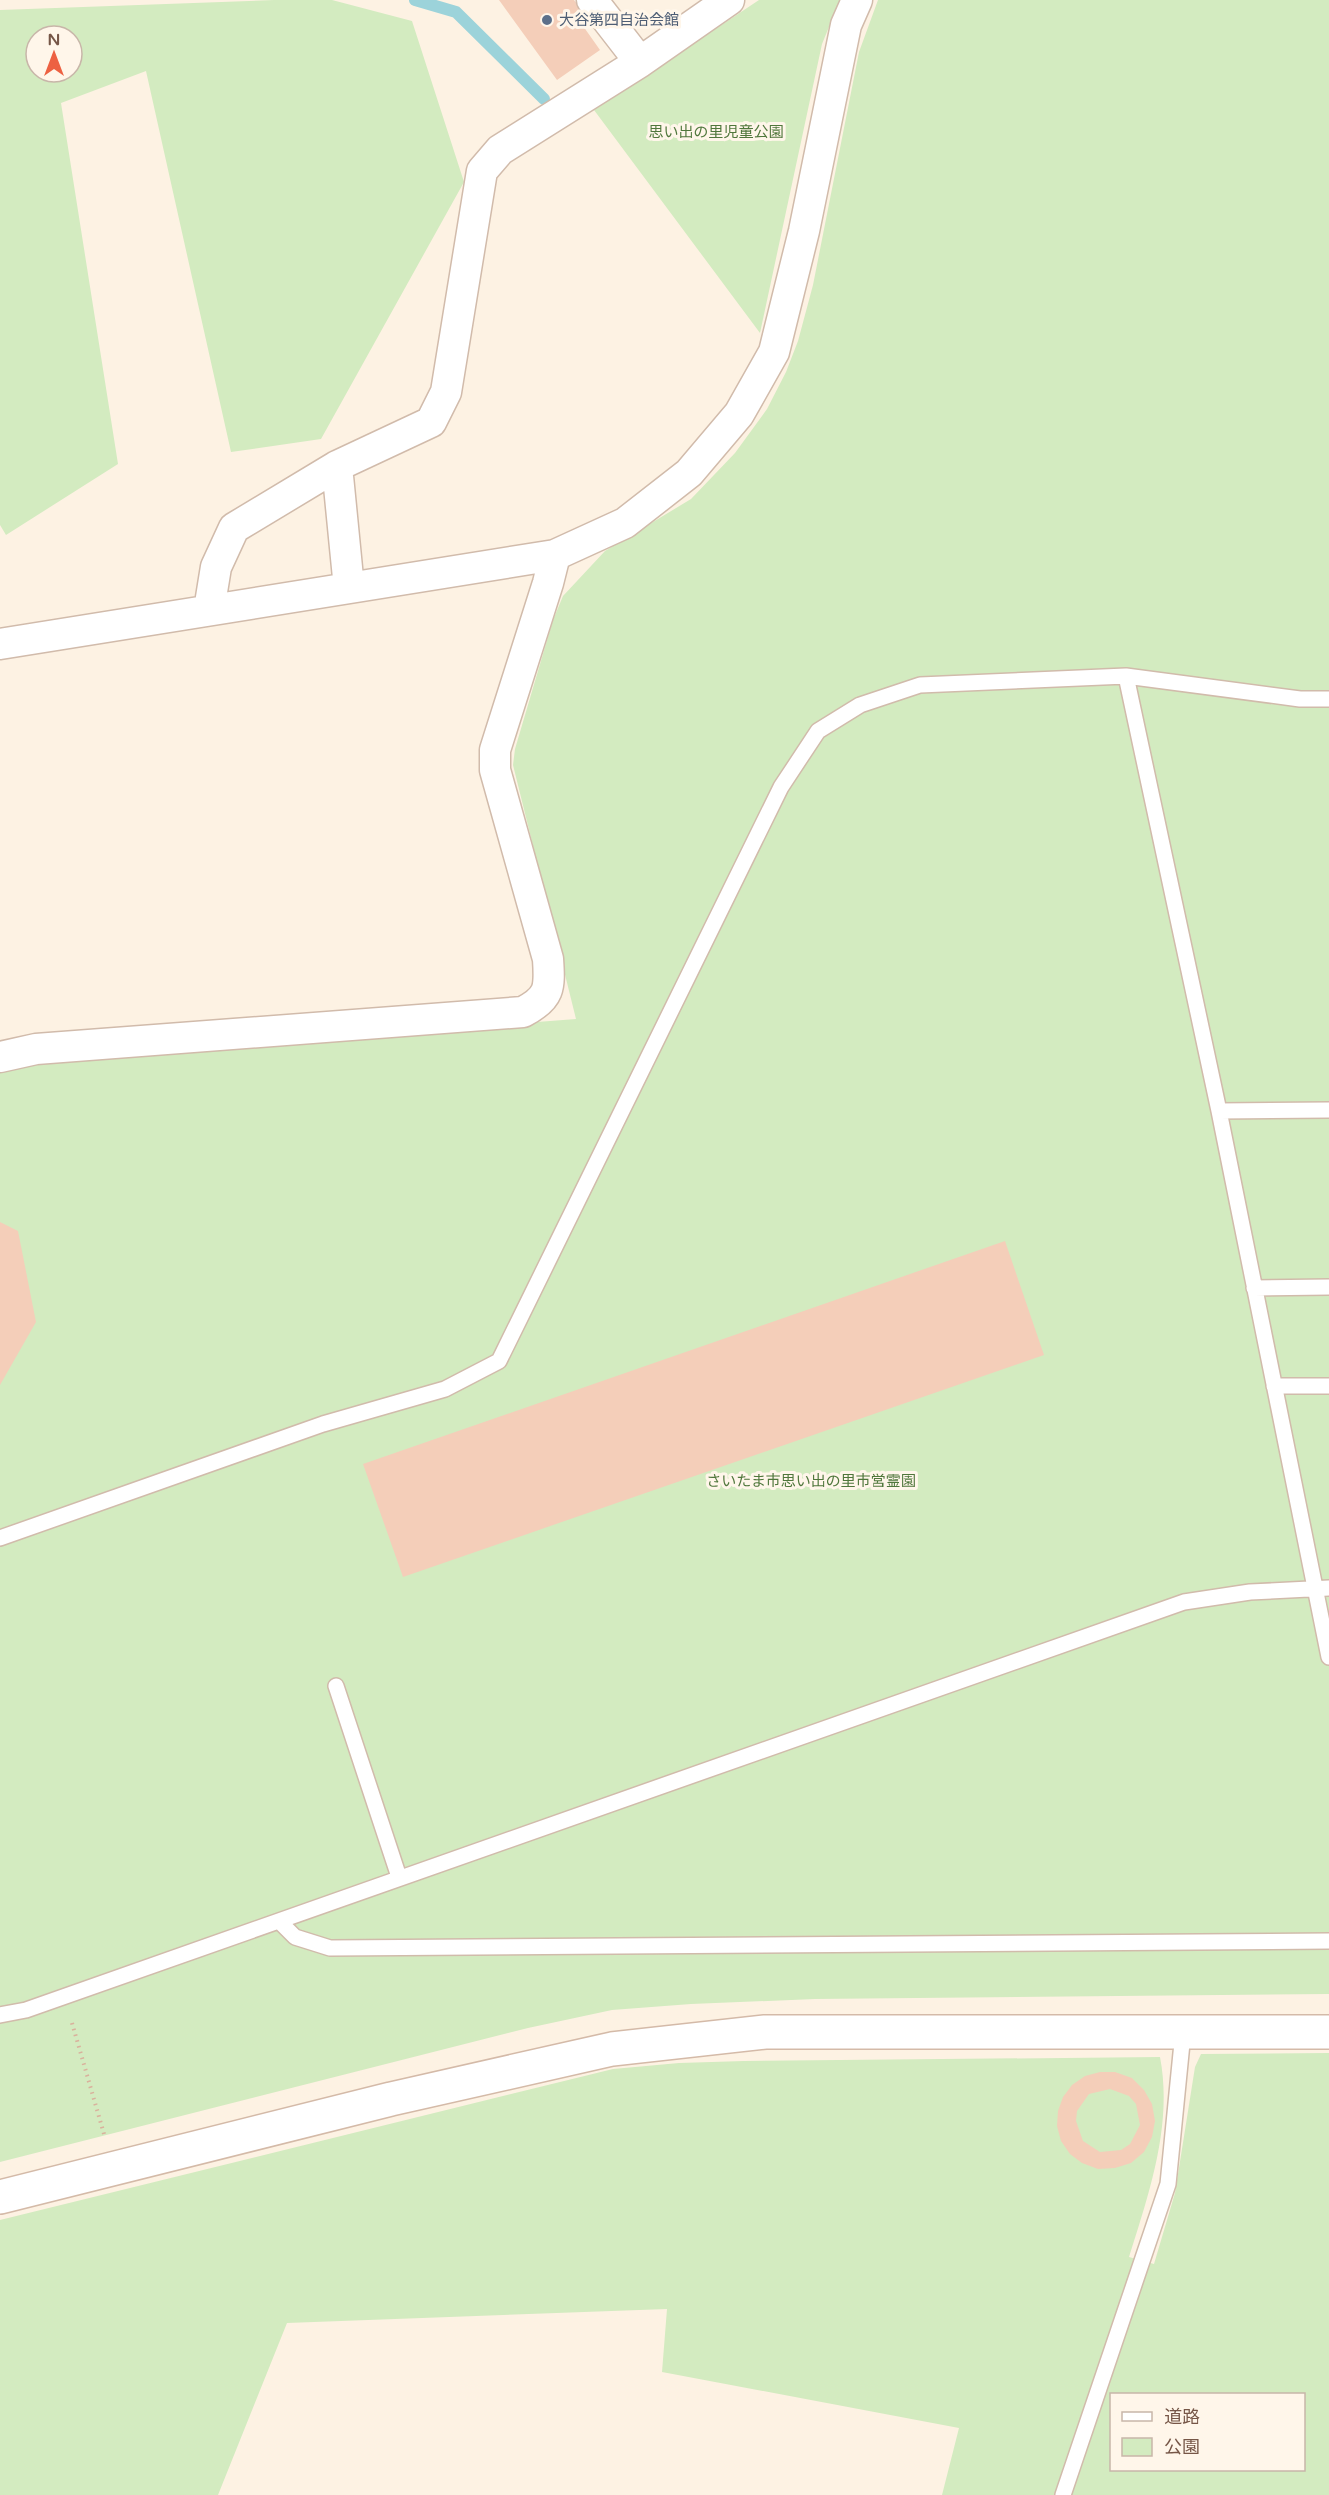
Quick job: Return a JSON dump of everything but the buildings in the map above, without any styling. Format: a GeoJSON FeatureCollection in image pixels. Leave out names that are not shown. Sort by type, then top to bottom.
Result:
{"type":"FeatureCollection","features":[{"type":"Feature","properties":{"kind":"street"},"geometry":{"type":"LineString","coordinates":[[592,0],[639,62]]}},
{"type":"Feature","properties":{"kind":"street"},"geometry":{"type":"LineString","coordinates":[[209,610],[216,567],[234,528],[337,466],[431,422],[446,392],[482,171],[500,150],[639,62],[729,0]]}},
{"type":"Feature","properties":{"kind":"street"},"geometry":{"type":"LineString","coordinates":[[0,644],[555,555],[625,523],[690,473],[739,414],[774,352],[804,231],[846,25],[857,0]]}},
{"type":"Feature","properties":{"kind":"street"},"geometry":{"type":"LineString","coordinates":[[337,466],[350,588]]}},
{"type":"Feature","properties":{"kind":"street"},"geometry":{"type":"LineString","coordinates":[[0,1057],[36,1049],[523,1012],[537,1005],[546,994],[549,980],[548,959],[495,770],[495,750],[555,555]]}},
{"type":"Feature","properties":{"kind":"street"},"geometry":{"type":"LineString","coordinates":[[0,2198],[391,2099],[612,2049],[765,2032],[1329,2032]]}},
{"type":"Feature","properties":{"kind":"lane"},"geometry":{"type":"LineString","coordinates":[[1126,676],[1219,1111],[1274,1386],[1322,1588],[1329,1657]]}},
{"type":"Feature","properties":{"kind":"lane"},"geometry":{"type":"LineString","coordinates":[[0,1538],[323,1424],[445,1389],[500,1360],[781,787],[818,731],[860,705],[920,685],[1126,676],[1300,699],[1329,699]]}},
{"type":"Feature","properties":{"kind":"lane"},"geometry":{"type":"LineString","coordinates":[[1219,1111],[1329,1110]]}},
{"type":"Feature","properties":{"kind":"lane"},"geometry":{"type":"LineString","coordinates":[[1254,1288],[1329,1287]]}},
{"type":"Feature","properties":{"kind":"lane"},"geometry":{"type":"LineString","coordinates":[[1274,1386],[1329,1386]]}},
{"type":"Feature","properties":{"kind":"lane"},"geometry":{"type":"LineString","coordinates":[[0,2015],[65,1996],[1184,1602],[1250,1592],[1322,1588]]}},
{"type":"Feature","properties":{"kind":"lane"},"geometry":{"type":"LineString","coordinates":[[336,1686],[399,1877]]}},
{"type":"Feature","properties":{"kind":"lane"},"geometry":{"type":"LineString","coordinates":[[279,1921],[295,1937],[330,1948],[1329,1941]]}},
{"type":"Feature","properties":{"kind":"lane"},"geometry":{"type":"LineString","coordinates":[[1063,2495],[1167,2184],[1183,2033]]}},
{"type":"Feature","properties":{"kind":"path"},"geometry":{"type":"LineString","coordinates":[[65,1996],[107,2143]]}},
{"type":"Feature","properties":{"kind":"green space"},"geometry":{"type":"Polygon","coordinates":[[[332,0],[412,21],[464,182],[321,439],[231,452],[146,71],[61,103],[118,464],[6,535],[0,525],[0,10],[332,0]]]}},
{"type":"Feature","properties":{"kind":"green space","name":"思い出の里児童公園"},"geometry":{"type":"Polygon","coordinates":[[[759,0],[840,0],[822,44],[760,333],[594,110],[759,0]]]}},
{"type":"Feature","properties":{"kind":"green space","name":"さいたま市思い出の里市営霊園"},"geometry":{"type":"Polygon","coordinates":[[[878,0],[1329,0],[1329,1994],[815,1999],[612,2010],[528,2028],[0,2162],[0,1071],[63,1059],[576,1019],[513,765],[515,749],[553,620],[563,596],[605,551],[691,499],[735,453],[767,409],[786,372],[798,341],[813,285],[859,52],[878,0]]]}},
{"type":"Feature","properties":{"kind":"green space"},"geometry":{"type":"Polygon","coordinates":[[[1329,2053],[1329,2495],[942,2495],[959,2428],[662,2372],[667,2309],[287,2323],[218,2495],[0,2495],[0,2220],[613,2069],[679,2063],[744,2061],[1160,2057],[1163,2082],[1161,2133],[1151,2184],[1129,2257],[1154,2264],[1175,2193],[1195,2067],[1201,2054],[1329,2053]]]}},
{"type":"Feature","properties":{"kind":"waterway"},"geometry":{"type":"LineString","coordinates":[[415,0],[456,12],[544,99]]}},
{"type":"Feature","properties":{"kind":"place","name":"大谷第四自治会館"},"geometry":{"type":"Point","coordinates":[547,20]}}]}
